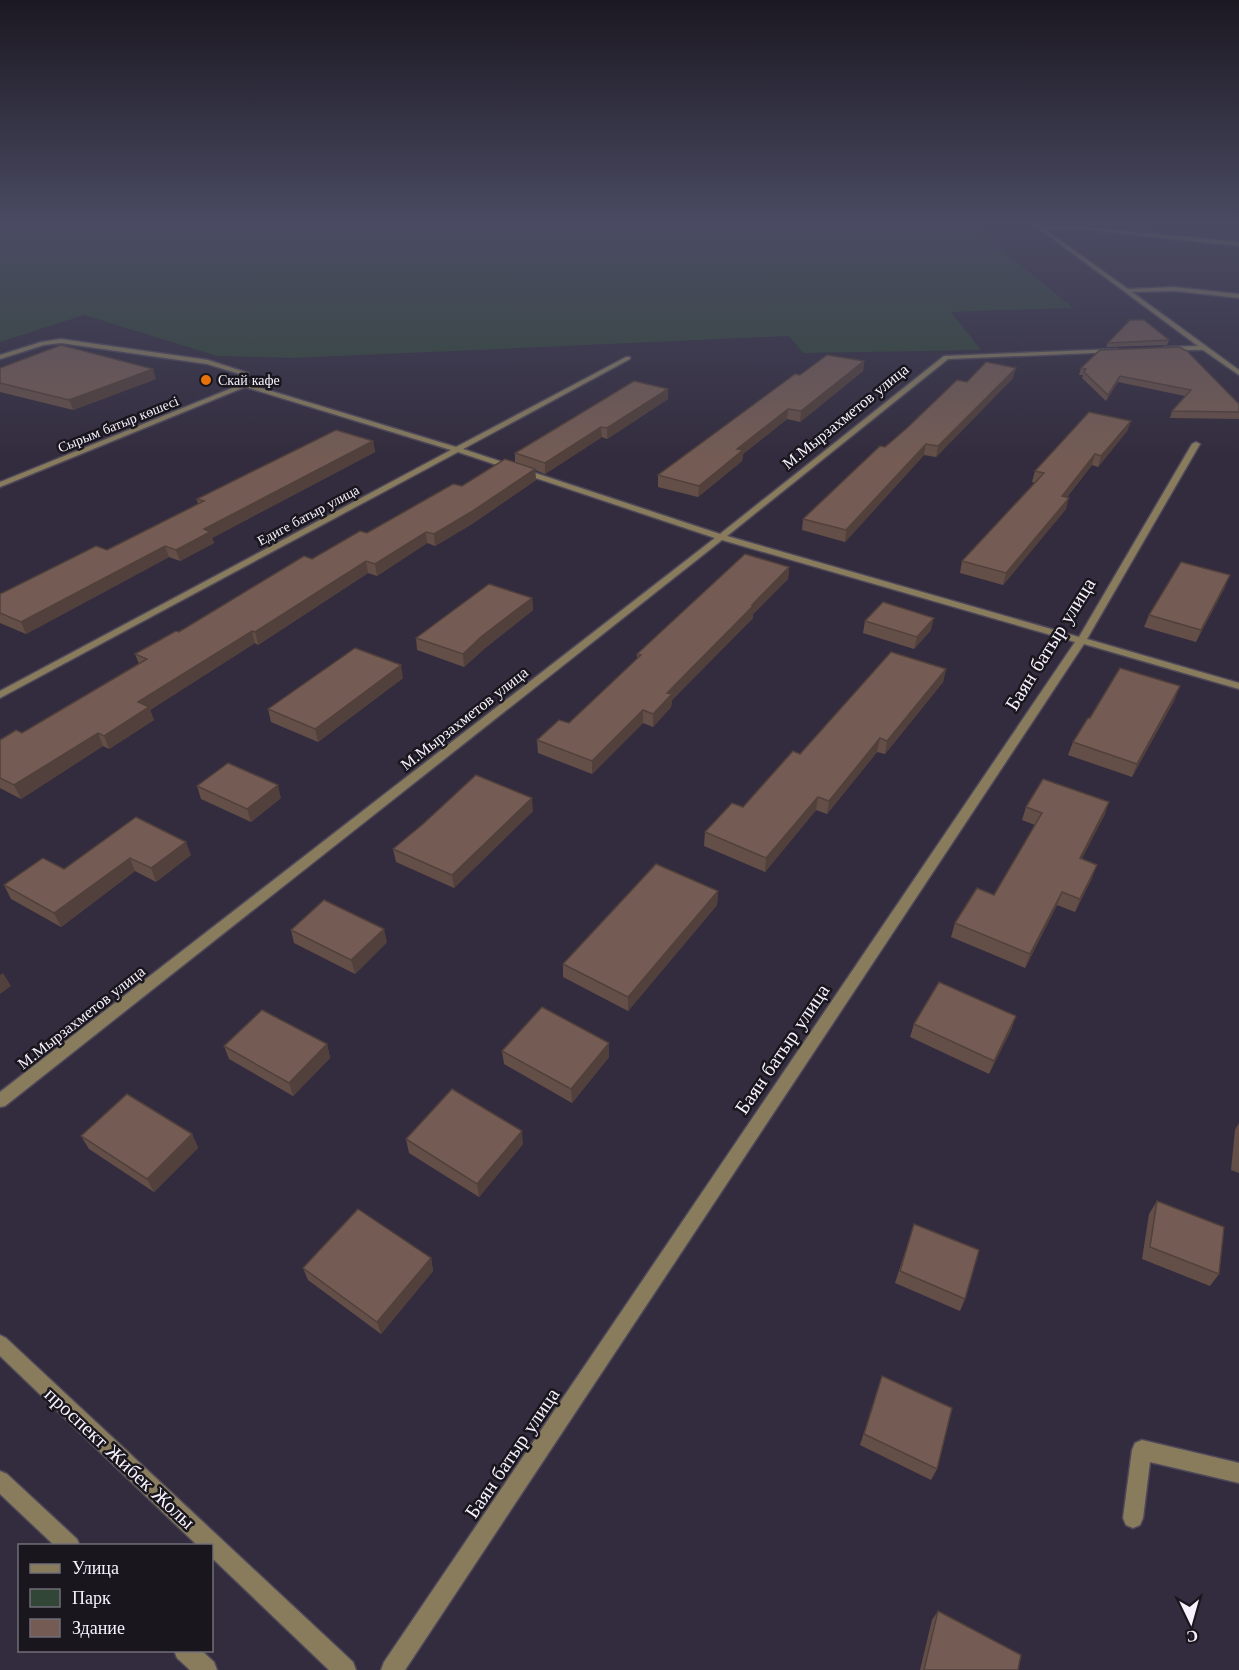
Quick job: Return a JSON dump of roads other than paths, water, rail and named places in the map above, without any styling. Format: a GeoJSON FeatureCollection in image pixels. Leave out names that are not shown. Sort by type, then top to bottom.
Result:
{"type":"FeatureCollection","features":[{"type":"Feature","properties":{"kind":"street"},"geometry":{"type":"LineString","coordinates":[[1141,302],[1238,371]]}},
{"type":"Feature","properties":{"kind":"street"},"geometry":{"type":"LineString","coordinates":[[0,357],[43,343],[77,342],[208,362],[246,374],[245,385],[458,450],[722,537],[1239,686]]}},
{"type":"Feature","properties":{"kind":"street"},"geometry":{"type":"LineString","coordinates":[[1157,349],[1205,348]]}},
{"type":"Feature","properties":{"kind":"street","name":"М.Мырзахметов улица"},"geometry":{"type":"LineString","coordinates":[[0,1101],[722,537],[946,357],[1122,350]]}},
{"type":"Feature","properties":{"kind":"street","name":"Едиге батыр улица"},"geometry":{"type":"LineString","coordinates":[[0,695],[628,358]]}},
{"type":"Feature","properties":{"kind":"street","name":"Сырым батыр көшесі"},"geometry":{"type":"LineString","coordinates":[[0,485],[245,385]]}},
{"type":"Feature","properties":{"kind":"street","name":"Баян батыр улица"},"geometry":{"type":"LineString","coordinates":[[392,1670],[1080,641],[1196,444]]}},
{"type":"Feature","properties":{"kind":"street","name":"проспект Жибек Жолы"},"geometry":{"type":"LineString","coordinates":[[0,1344],[212,1544]]}},
{"type":"Feature","properties":{"kind":"street"},"geometry":{"type":"LineString","coordinates":[[1133,1518],[1142,1450],[1239,1473]]}},
{"type":"Feature","properties":{"kind":"street"},"geometry":{"type":"LineString","coordinates":[[0,1481],[69,1544]]}},
{"type":"Feature","properties":{"kind":"street","name":"проспект Жибек Жолы"},"geometry":{"type":"LineString","coordinates":[[213,1545],[345,1670]]}},
{"type":"Feature","properties":{"kind":"street"},"geometry":{"type":"LineString","coordinates":[[187,1652],[206,1670]]}},
{"type":"Feature","properties":{"kind":"place","name":"Скай кафе"},"geometry":{"type":"Point","coordinates":[206,380]}}]}
